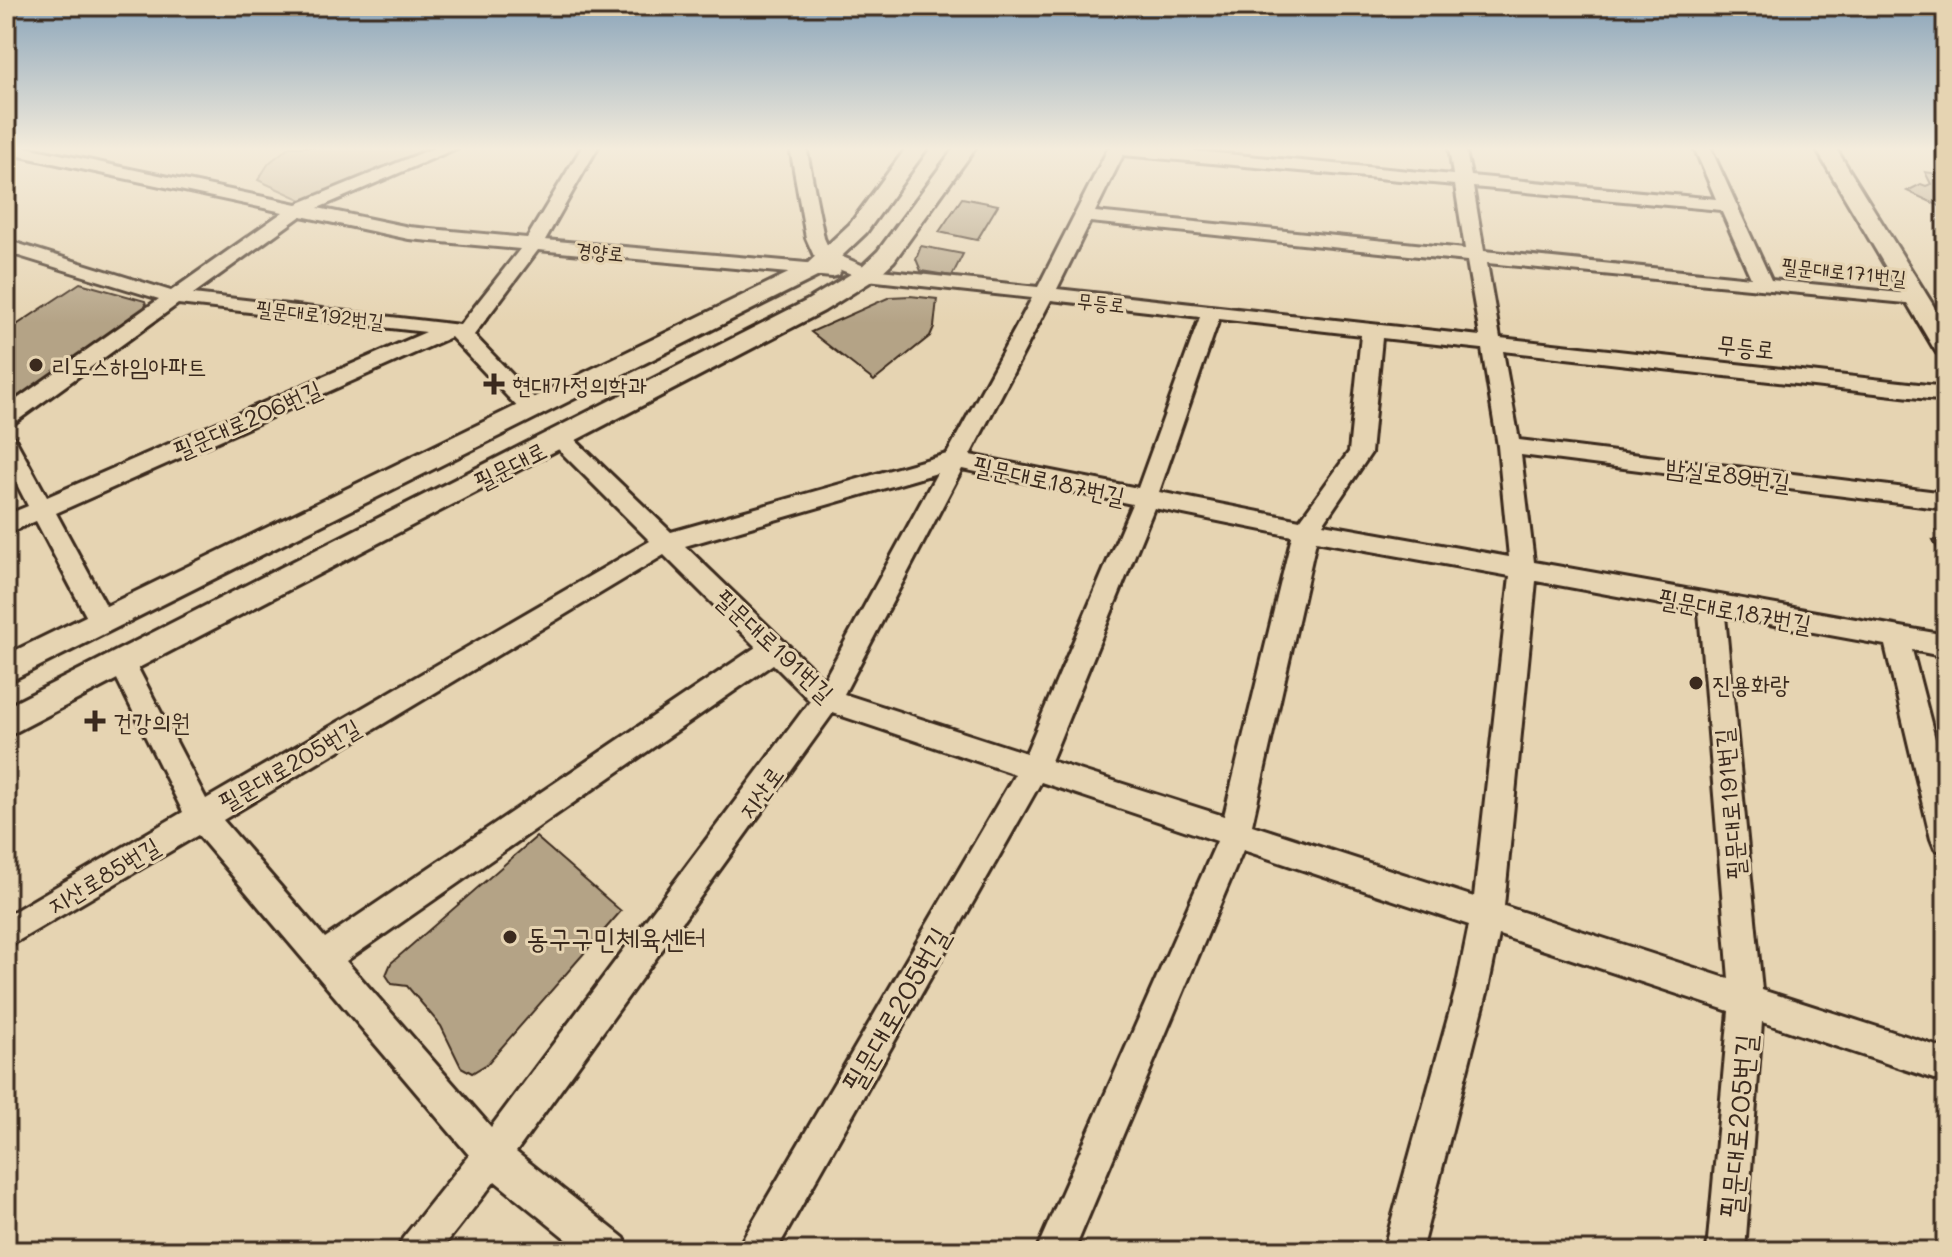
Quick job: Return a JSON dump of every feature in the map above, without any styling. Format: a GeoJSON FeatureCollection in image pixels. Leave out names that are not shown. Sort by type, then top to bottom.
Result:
{"type":"FeatureCollection","features":[{"type":"Feature","properties":{"kind":"main road","name":"필문대로"},"geometry":{"type":"LineString","coordinates":[[6,670],[823,264],[870,206]]}},
{"type":"Feature","properties":{"kind":"main road","name":"필문대로"},"geometry":{"type":"LineString","coordinates":[[6,723],[815,306],[867,274],[893,247],[923,206]]}},
{"type":"Feature","properties":{"kind":"main road"},"geometry":{"type":"LineString","coordinates":[[1861,206],[1946,347]]}},
{"type":"Feature","properties":{"kind":"street","name":"경양로"},"geometry":{"type":"LineString","coordinates":[[272,206],[409,233],[532,246],[823,264],[867,274]]}},
{"type":"Feature","properties":{"kind":"street"},"geometry":{"type":"LineString","coordinates":[[6,418],[296,211],[309,206]]}},
{"type":"Feature","properties":{"kind":"street"},"geometry":{"type":"LineString","coordinates":[[533,410],[457,332],[532,246],[556,206]]}},
{"type":"Feature","properties":{"kind":"street"},"geometry":{"type":"LineString","coordinates":[[809,206],[823,264]]}},
{"type":"Feature","properties":{"kind":"street","name":"지산로"},"geometry":{"type":"LineString","coordinates":[[416,1251],[492,1155],[827,700],[1044,295],[1087,206]]}},
{"type":"Feature","properties":{"kind":"street"},"geometry":{"type":"LineString","coordinates":[[1402,1251],[1472,989],[1487,916],[1523,571],[1509,446],[1467,206]]}},
{"type":"Feature","properties":{"kind":"street","name":"필문대로171번길"},"geometry":{"type":"LineString","coordinates":[[1727,206],[1763,284]]}},
{"type":"Feature","properties":{"kind":"street","name":"필문대로171번길"},"geometry":{"type":"LineString","coordinates":[[1082,216],[1475,253],[1920,301]]}},
{"type":"Feature","properties":{"kind":"street","name":"필문대로192번길"},"geometry":{"type":"LineString","coordinates":[[6,246],[175,298],[457,332]]}},
{"type":"Feature","properties":{"kind":"street","name":"무등로"},"geometry":{"type":"LineString","coordinates":[[867,274],[1946,394]]}},
{"type":"Feature","properties":{"kind":"street","name":"필문대로187번길"},"geometry":{"type":"LineString","coordinates":[[1145,500],[1211,314]]}},
{"type":"Feature","properties":{"kind":"street","name":"필문대로206번길"},"geometry":{"type":"LineString","coordinates":[[6,525],[457,332]]}},
{"type":"Feature","properties":{"kind":"street"},"geometry":{"type":"LineString","coordinates":[[1055,1251],[1235,833],[1306,530],[1360,453],[1372,332]]}},
{"type":"Feature","properties":{"kind":"street","name":"필문대로191번길"},"geometry":{"type":"LineString","coordinates":[[561,439],[827,700],[1946,1066]]}},
{"type":"Feature","properties":{"kind":"street"},"geometry":{"type":"LineString","coordinates":[[6,442],[102,622]]}},
{"type":"Feature","properties":{"kind":"street","name":"밤실로89번길"},"geometry":{"type":"LineString","coordinates":[[1509,446],[1946,501]]}},
{"type":"Feature","properties":{"kind":"street"},"geometry":{"type":"LineString","coordinates":[[667,542],[954,460]]}},
{"type":"Feature","properties":{"kind":"street","name":"필문대로187번길"},"geometry":{"type":"LineString","coordinates":[[954,460],[1145,500],[1523,571],[1946,646]]}},
{"type":"Feature","properties":{"kind":"street"},"geometry":{"type":"LineString","coordinates":[[1034,768],[1145,500]]}},
{"type":"Feature","properties":{"kind":"street","name":"필문대로205번길"},"geometry":{"type":"LineString","coordinates":[[200,816],[667,542]]}},
{"type":"Feature","properties":{"kind":"street","name":"필문대로191번길"},"geometry":{"type":"LineString","coordinates":[[1711,606],[1747,1001]]}},
{"type":"Feature","properties":{"kind":"street"},"geometry":{"type":"LineString","coordinates":[[1896,638],[1946,839]]}},
{"type":"Feature","properties":{"kind":"street"},"geometry":{"type":"LineString","coordinates":[[323,958],[774,649]]}},
{"type":"Feature","properties":{"kind":"street","name":"필문대로205번길"},"geometry":{"type":"LineString","coordinates":[[122,663],[200,816],[492,1155],[611,1251]]}},
{"type":"Feature","properties":{"kind":"street","name":"필문대로205번길"},"geometry":{"type":"LineString","coordinates":[[755,1251],[1034,768]]}},
{"type":"Feature","properties":{"kind":"street","name":"지산로85번길"},"geometry":{"type":"LineString","coordinates":[[6,933],[200,816]]}},
{"type":"Feature","properties":{"kind":"street","name":"필문대로205번길"},"geometry":{"type":"LineString","coordinates":[[1726,1251],[1747,1001]]}},
{"type":"Feature","properties":{"kind":"building"},"geometry":{"type":"Polygon","coordinates":[[[957,206],[998,206],[977,240],[939,232],[957,206]]]}},
{"type":"Feature","properties":{"kind":"building"},"geometry":{"type":"Polygon","coordinates":[[[921,246],[963,254],[952,276],[921,271],[916,259],[921,246]]]}},
{"type":"Feature","properties":{"kind":"building","name":"리도스하임아파트"},"geometry":{"type":"Polygon","coordinates":[[[80,283],[145,301],[147,308],[6,405],[6,332],[80,283]]]}},
{"type":"Feature","properties":{"kind":"building"},"geometry":{"type":"Polygon","coordinates":[[[890,297],[937,299],[934,327],[930,336],[874,381],[811,332],[890,297]]]}},
{"type":"Feature","properties":{"kind":"building"},"geometry":{"type":"Polygon","coordinates":[[[1933,540],[1946,541],[1946,566],[1933,540]]]}},
{"type":"Feature","properties":{"kind":"building","name":"동구구민체육센터"},"geometry":{"type":"Polygon","coordinates":[[[536,837],[621,911],[487,1064],[472,1073],[461,1067],[441,1026],[407,986],[392,984],[386,975],[391,963],[536,837]]]}},
{"type":"Feature","properties":{"kind":"place","name":"리도스하임아파트"},"geometry":{"type":"Point","coordinates":[36,365]}},
{"type":"Feature","properties":{"kind":"place","name":"현대가정의학과"},"geometry":{"type":"Point","coordinates":[494,384]}},
{"type":"Feature","properties":{"kind":"place","name":"진용화랑"},"geometry":{"type":"Point","coordinates":[1696,683]}},
{"type":"Feature","properties":{"kind":"place","name":"건강의원"},"geometry":{"type":"Point","coordinates":[95,721]}},
{"type":"Feature","properties":{"kind":"place","name":"동구구민체육센터"},"geometry":{"type":"Point","coordinates":[510,937]}}]}
